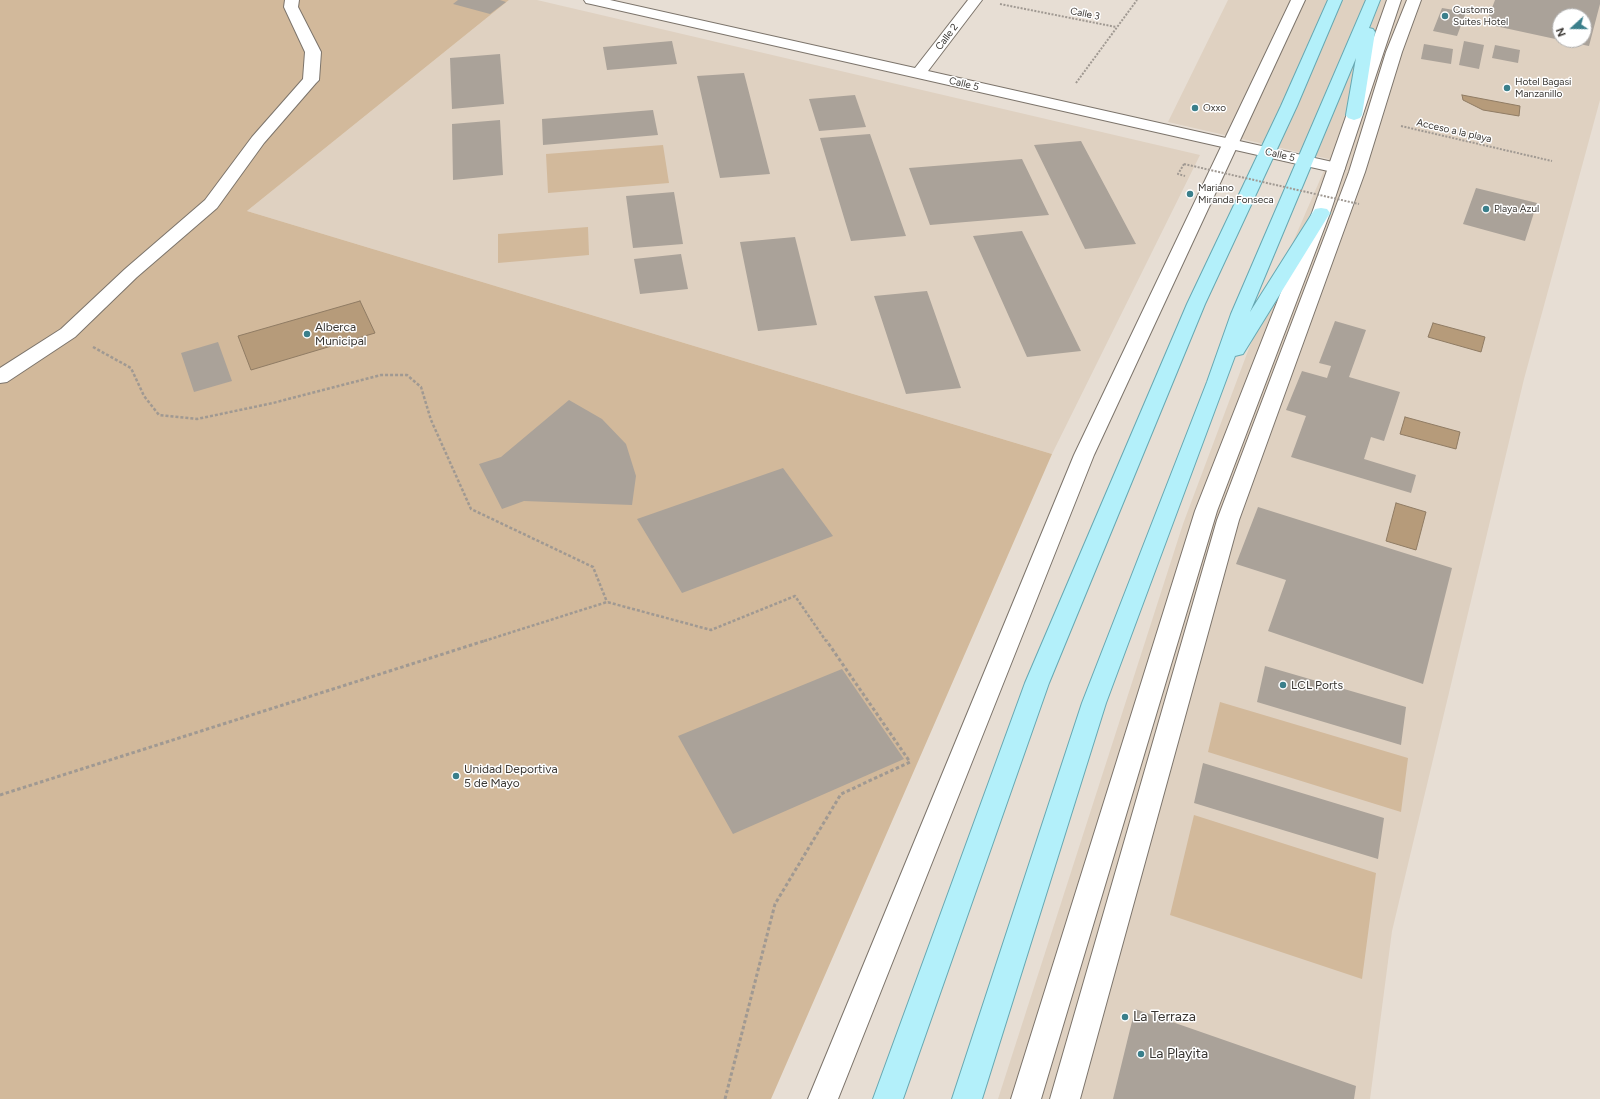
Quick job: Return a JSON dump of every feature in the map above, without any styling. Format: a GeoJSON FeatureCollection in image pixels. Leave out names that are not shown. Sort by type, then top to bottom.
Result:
{"type":"FeatureCollection","features":[{"type":"Feature","properties":{"kind":"main road"},"geometry":{"type":"LineString","coordinates":[[0,377],[68,333],[131,272],[211,204],[258,140],[311,80],[313,52],[291,7],[292,0]]}},
{"type":"Feature","properties":{"kind":"main road","name":"Calle 5"},"geometry":{"type":"LineString","coordinates":[[591,0],[1337,168]]}},
{"type":"Feature","properties":{"kind":"main road","name":"Calle 2"},"geometry":{"type":"LineString","coordinates":[[918,74],[975,0]]}},
{"type":"Feature","properties":{"kind":"main road"},"geometry":{"type":"LineString","coordinates":[[823,1099],[1084,455],[1298,0]]}},
{"type":"Feature","properties":{"kind":"main road"},"geometry":{"type":"LineString","coordinates":[[888,1099],[1037,683],[1196,304],[1289,106],[1335,0]]}},
{"type":"Feature","properties":{"kind":"main road"},"geometry":{"type":"LineString","coordinates":[[1065,1099],[1228,520],[1357,172],[1373,0]]}},
{"type":"Feature","properties":{"kind":"main road"},"geometry":{"type":"LineString","coordinates":[[967,1099],[1094,703],[1217,382],[1240,314],[1373,0]]}},
{"type":"Feature","properties":{"kind":"main road"},"geometry":{"type":"LineString","coordinates":[[1363,117],[1394,0]]}},
{"type":"Feature","properties":{"kind":"main road"},"geometry":{"type":"LineString","coordinates":[[1026,1099],[1206,511],[1337,168],[1394,52],[1414,0]]}},
{"type":"Feature","properties":{"kind":"main road"},"geometry":{"type":"LineString","coordinates":[[1217,382],[1321,213]]}},
{"type":"Feature","properties":{"kind":"path"},"geometry":{"type":"LineString","coordinates":[[1059,106],[1137,0]]}},
{"type":"Feature","properties":{"kind":"path","name":"Calle 3"},"geometry":{"type":"LineString","coordinates":[[995,3],[1116,27]]}},
{"type":"Feature","properties":{"kind":"path","name":"Acceso a la playa"},"geometry":{"type":"LineString","coordinates":[[1363,117],[1552,161]]}},
{"type":"Feature","properties":{"kind":"path"},"geometry":{"type":"LineString","coordinates":[[1178,174],[1184,164],[1359,204]]}},
{"type":"Feature","properties":{"kind":"path"},"geometry":{"type":"LineString","coordinates":[[68,333],[131,368],[144,396],[159,415],[197,419],[273,403],[381,375],[407,375],[421,387],[431,420],[471,509],[593,567],[607,602]]}},
{"type":"Feature","properties":{"kind":"path"},"geometry":{"type":"LineString","coordinates":[[0,795],[607,602],[711,630],[794,596],[910,762],[841,794],[776,904],[725,1099]]}},
{"type":"Feature","properties":{"kind":"shaded area","name":"Unidad Deportiva 5 de Mayo"},"geometry":{"type":"Polygon","coordinates":[[[0,0],[509,0],[247,211],[1052,454],[771,1099],[0,1099],[0,0]]]}},
{"type":"Feature","properties":{"kind":"shaded area"},"geometry":{"type":"Polygon","coordinates":[[[509,0],[537,0],[1200,155],[1052,454],[247,211],[509,0]]]}},
{"type":"Feature","properties":{"kind":"shaded area"},"geometry":{"type":"Polygon","coordinates":[[[1228,0],[1600,0],[1600,100],[1524,379],[1392,931],[1370,1099],[998,1099],[1183,524],[1263,311],[1329,159],[1168,122],[1228,0]]]}},
{"type":"Feature","properties":{"kind":"shaded area"},"geometry":{"type":"Polygon","coordinates":[[[1462,95],[1520,106],[1519,116],[1483,110],[1463,100],[1462,95]]]}},
{"type":"Feature","properties":{"kind":"shaded area"},"geometry":{"type":"Polygon","coordinates":[[[663,145],[669,183],[548,193],[546,154],[663,145]]]}},
{"type":"Feature","properties":{"kind":"shaded area"},"geometry":{"type":"Polygon","coordinates":[[[588,227],[589,255],[498,263],[498,234],[588,227]]]}},
{"type":"Feature","properties":{"kind":"shaded area","name":"Alberca Municipal"},"geometry":{"type":"Polygon","coordinates":[[[360,301],[375,333],[251,370],[238,336],[360,301]]]}},
{"type":"Feature","properties":{"kind":"shaded area"},"geometry":{"type":"Polygon","coordinates":[[[1433,323],[1485,337],[1481,352],[1428,337],[1433,323]]]}},
{"type":"Feature","properties":{"kind":"shaded area"},"geometry":{"type":"Polygon","coordinates":[[[1405,417],[1460,432],[1456,449],[1400,434],[1405,417]]]}},
{"type":"Feature","properties":{"kind":"shaded area"},"geometry":{"type":"Polygon","coordinates":[[[1396,503],[1426,512],[1416,550],[1386,541],[1396,503]]]}},
{"type":"Feature","properties":{"kind":"shaded area"},"geometry":{"type":"Polygon","coordinates":[[[1220,702],[1408,758],[1401,812],[1208,752],[1220,702]]]}},
{"type":"Feature","properties":{"kind":"shaded area"},"geometry":{"type":"Polygon","coordinates":[[[1194,815],[1376,873],[1362,979],[1170,915],[1194,815]]]}},
{"type":"Feature","properties":{"kind":"building"},"geometry":{"type":"Polygon","coordinates":[[[458,0],[500,0],[506,2],[490,14],[453,4],[458,0]]]}},
{"type":"Feature","properties":{"kind":"building"},"geometry":{"type":"Polygon","coordinates":[[[1495,0],[1600,0],[1592,35],[1592,8],[1552,8],[1552,38],[1486,24],[1495,0]]]}},
{"type":"Feature","properties":{"kind":"building"},"geometry":{"type":"Polygon","coordinates":[[[1442,8],[1466,12],[1457,36],[1433,31],[1442,8]]]}},
{"type":"Feature","properties":{"kind":"building"},"geometry":{"type":"Polygon","coordinates":[[[672,41],[677,64],[607,70],[603,47],[672,41]]]}},
{"type":"Feature","properties":{"kind":"building"},"geometry":{"type":"Polygon","coordinates":[[[1464,41],[1484,45],[1479,69],[1459,65],[1464,41]]]}},
{"type":"Feature","properties":{"kind":"building"},"geometry":{"type":"Polygon","coordinates":[[[1424,44],[1453,49],[1451,64],[1421,59],[1424,44]]]}},
{"type":"Feature","properties":{"kind":"building"},"geometry":{"type":"Polygon","coordinates":[[[1495,45],[1520,50],[1518,63],[1492,58],[1495,45]]]}},
{"type":"Feature","properties":{"kind":"building"},"geometry":{"type":"Polygon","coordinates":[[[500,54],[504,104],[452,109],[450,58],[500,54]]]}},
{"type":"Feature","properties":{"kind":"building"},"geometry":{"type":"Polygon","coordinates":[[[744,73],[770,174],[720,178],[697,76],[744,73]]]}},
{"type":"Feature","properties":{"kind":"building"},"geometry":{"type":"Polygon","coordinates":[[[855,95],[866,127],[819,131],[809,99],[855,95]]]}},
{"type":"Feature","properties":{"kind":"building"},"geometry":{"type":"Polygon","coordinates":[[[653,110],[658,135],[543,145],[542,119],[653,110]]]}},
{"type":"Feature","properties":{"kind":"building"},"geometry":{"type":"Polygon","coordinates":[[[500,120],[503,175],[453,180],[452,124],[500,120]]]}},
{"type":"Feature","properties":{"kind":"building"},"geometry":{"type":"Polygon","coordinates":[[[870,134],[906,236],[851,241],[820,138],[870,134]]]}},
{"type":"Feature","properties":{"kind":"building"},"geometry":{"type":"Polygon","coordinates":[[[1081,141],[1136,244],[1085,249],[1034,145],[1081,141]]]}},
{"type":"Feature","properties":{"kind":"building"},"geometry":{"type":"Polygon","coordinates":[[[1022,159],[1049,215],[930,225],[909,168],[1022,159]]]}},
{"type":"Feature","properties":{"kind":"building"},"geometry":{"type":"Polygon","coordinates":[[[1476,188],[1537,203],[1525,241],[1463,224],[1476,188]]]}},
{"type":"Feature","properties":{"kind":"building"},"geometry":{"type":"Polygon","coordinates":[[[674,192],[683,244],[633,248],[626,196],[674,192]]]}},
{"type":"Feature","properties":{"kind":"building"},"geometry":{"type":"Polygon","coordinates":[[[1022,231],[1081,351],[1027,357],[973,236],[1022,231]]]}},
{"type":"Feature","properties":{"kind":"building"},"geometry":{"type":"Polygon","coordinates":[[[795,237],[817,325],[758,331],[740,242],[795,237]]]}},
{"type":"Feature","properties":{"kind":"building"},"geometry":{"type":"Polygon","coordinates":[[[681,254],[688,289],[640,294],[634,259],[681,254]]]}},
{"type":"Feature","properties":{"kind":"building"},"geometry":{"type":"Polygon","coordinates":[[[927,291],[961,388],[906,394],[874,296],[927,291]]]}},
{"type":"Feature","properties":{"kind":"building"},"geometry":{"type":"Polygon","coordinates":[[[1335,321],[1366,330],[1349,377],[1400,392],[1384,441],[1371,437],[1364,459],[1416,475],[1411,493],[1291,457],[1306,416],[1286,410],[1302,371],[1327,378],[1331,366],[1319,363],[1335,321]]]}},
{"type":"Feature","properties":{"kind":"building"},"geometry":{"type":"Polygon","coordinates":[[[218,342],[232,381],[194,392],[181,353],[218,342]]]}},
{"type":"Feature","properties":{"kind":"building"},"geometry":{"type":"Polygon","coordinates":[[[569,400],[602,419],[626,444],[636,476],[632,505],[524,501],[502,509],[479,464],[501,457],[569,400]]]}},
{"type":"Feature","properties":{"kind":"building"},"geometry":{"type":"Polygon","coordinates":[[[783,468],[833,536],[682,593],[637,519],[783,468]]]}},
{"type":"Feature","properties":{"kind":"building"},"geometry":{"type":"Polygon","coordinates":[[[1258,507],[1452,568],[1423,684],[1268,631],[1286,580],[1236,564],[1258,507]]]}},
{"type":"Feature","properties":{"kind":"building"},"geometry":{"type":"Polygon","coordinates":[[[1265,666],[1406,707],[1401,745],[1257,702],[1265,666]]]}},
{"type":"Feature","properties":{"kind":"building"},"geometry":{"type":"Polygon","coordinates":[[[842,669],[904,759],[733,834],[678,736],[842,669]]]}},
{"type":"Feature","properties":{"kind":"building"},"geometry":{"type":"Polygon","coordinates":[[[1203,763],[1384,818],[1378,859],[1194,803],[1203,763]]]}},
{"type":"Feature","properties":{"kind":"building"},"geometry":{"type":"Polygon","coordinates":[[[1135,1009],[1356,1086],[1354,1099],[1113,1099],[1135,1009]]]}},
{"type":"Feature","properties":{"kind":"place","name":"Customs Suites Hotel"},"geometry":{"type":"Point","coordinates":[1445,16]}},
{"type":"Feature","properties":{"kind":"place","name":"Hotel Bagasi Manzanillo"},"geometry":{"type":"Point","coordinates":[1507,88]}},
{"type":"Feature","properties":{"kind":"place","name":"Oxxo"},"geometry":{"type":"Point","coordinates":[1195,108]}},
{"type":"Feature","properties":{"kind":"place","name":"Mariano Miranda Fonseca"},"geometry":{"type":"Point","coordinates":[1190,194]}},
{"type":"Feature","properties":{"kind":"place","name":"Playa Azul"},"geometry":{"type":"Point","coordinates":[1486,209]}},
{"type":"Feature","properties":{"kind":"place","name":"Alberca Municipal"},"geometry":{"type":"Point","coordinates":[307,334]}},
{"type":"Feature","properties":{"kind":"place","name":"LCL Ports"},"geometry":{"type":"Point","coordinates":[1283,685]}},
{"type":"Feature","properties":{"kind":"place","name":"Unidad Deportiva 5 de Mayo"},"geometry":{"type":"Point","coordinates":[456,776]}},
{"type":"Feature","properties":{"kind":"place","name":"La Terraza"},"geometry":{"type":"Point","coordinates":[1125,1017]}},
{"type":"Feature","properties":{"kind":"place","name":"La Playita"},"geometry":{"type":"Point","coordinates":[1141,1054]}}]}
